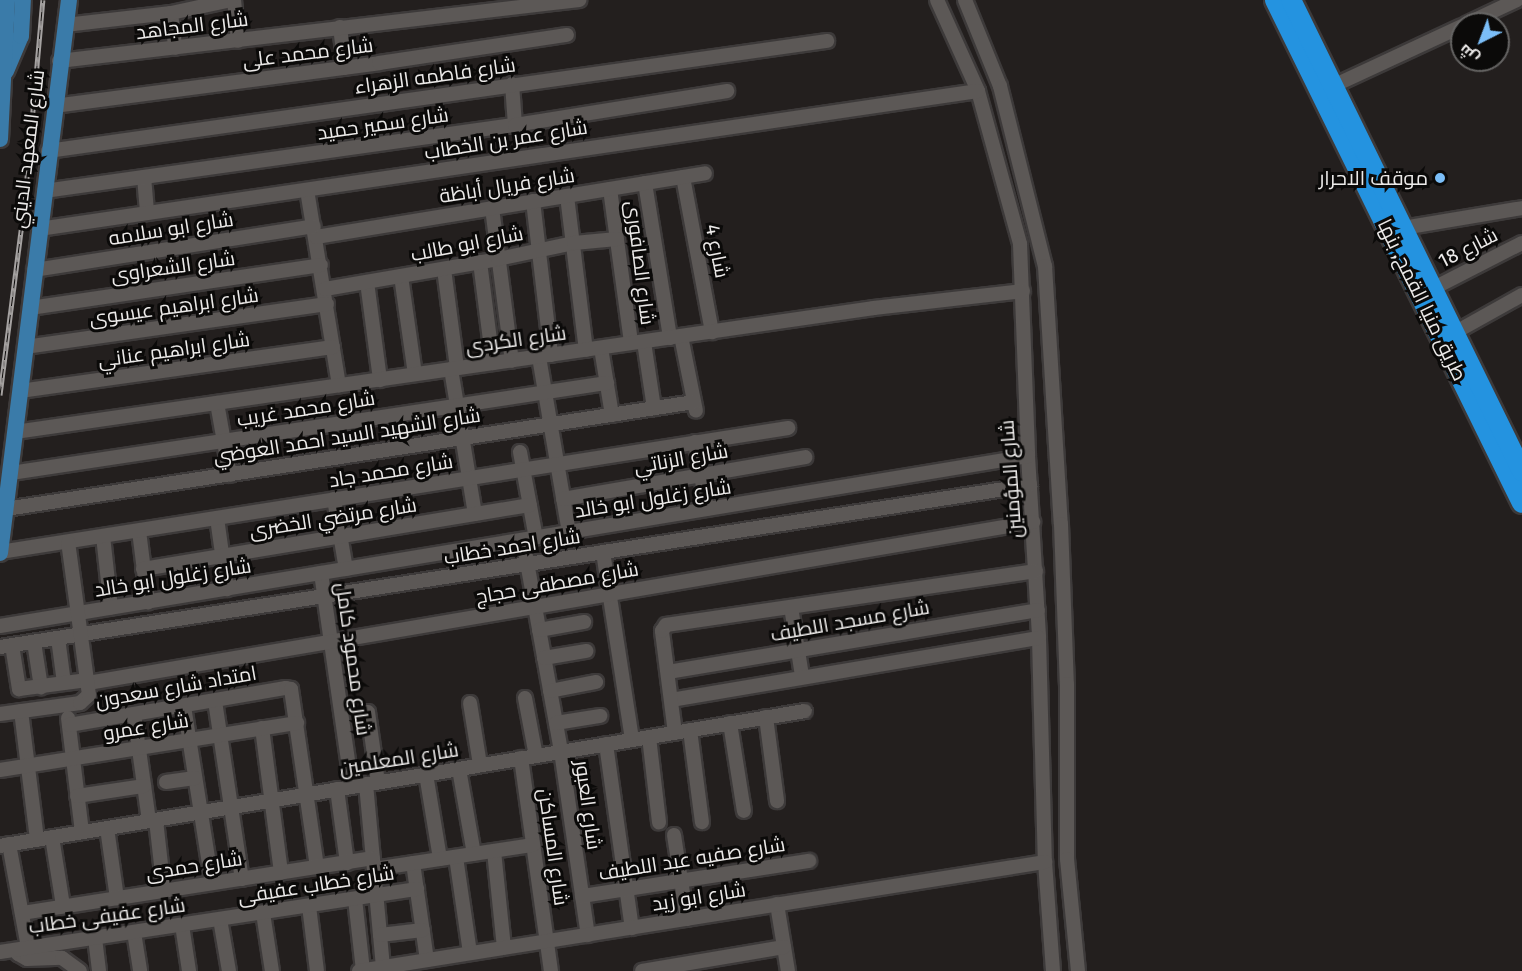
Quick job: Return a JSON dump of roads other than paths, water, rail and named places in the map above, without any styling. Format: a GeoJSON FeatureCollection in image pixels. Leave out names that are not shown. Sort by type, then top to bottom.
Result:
{"type":"FeatureCollection","features":[{"type":"Feature","properties":{"kind":"highway","name":"طريق منيا القمح, بنها"},"geometry":{"type":"LineString","coordinates":[[1275,0],[1522,504]]}},
{"type":"Feature","properties":{"kind":"highway","name":"طريق منيا القمح, بنها"},"geometry":{"type":"LineString","coordinates":[[1291,0],[1522,471]]}},
{"type":"Feature","properties":{"kind":"main road","name":"شارع المعهد الديني"},"geometry":{"type":"LineString","coordinates":[[0,138],[7,0]]}},
{"type":"Feature","properties":{"kind":"main road"},"geometry":{"type":"LineString","coordinates":[[4,74],[21,36],[23,0]]}},
{"type":"Feature","properties":{"kind":"main road"},"geometry":{"type":"LineString","coordinates":[[62,0],[65,25]]}},
{"type":"Feature","properties":{"kind":"main road","name":"شارع المعهد الديني"},"geometry":{"type":"LineString","coordinates":[[0,552],[59,61],[69,0]]}},
{"type":"Feature","properties":{"kind":"street"},"geometry":{"type":"LineString","coordinates":[[65,25],[171,13],[232,0],[238,41]]}},
{"type":"Feature","properties":{"kind":"street","name":"شارع المجاهد"},"geometry":{"type":"LineString","coordinates":[[59,61],[579,0]]}},
{"type":"Feature","properties":{"kind":"street","name":"شارع المؤمنين"},"geometry":{"type":"LineString","coordinates":[[937,0],[978,91],[1020,244],[1028,456],[1038,610],[1045,862],[1053,971]]}},
{"type":"Feature","properties":{"kind":"street"},"geometry":{"type":"LineString","coordinates":[[965,0],[1000,86],[1046,266],[1066,661],[1067,859],[1078,971]]}},
{"type":"Feature","properties":{"kind":"street"},"geometry":{"type":"LineString","coordinates":[[1492,12],[1517,0]]}},
{"type":"Feature","properties":{"kind":"street"},"geometry":{"type":"LineString","coordinates":[[171,13],[175,48]]}},
{"type":"Feature","properties":{"kind":"street"},"geometry":{"type":"LineString","coordinates":[[340,27],[345,68]]}},
{"type":"Feature","properties":{"kind":"street"},"geometry":{"type":"LineString","coordinates":[[1333,86],[1450,32]]}},
{"type":"Feature","properties":{"kind":"street","name":"شارع محمد على"},"geometry":{"type":"LineString","coordinates":[[54,106],[345,68],[567,35]]}},
{"type":"Feature","properties":{"kind":"street","name":"شارع فاطمه الزهراء"},"geometry":{"type":"LineString","coordinates":[[48,151],[827,41]]}},
{"type":"Feature","properties":{"kind":"street"},"geometry":{"type":"LineString","coordinates":[[512,84],[515,125]]}},
{"type":"Feature","properties":{"kind":"street","name":"شارع سمير حميد"},"geometry":{"type":"LineString","coordinates":[[44,191],[515,125],[727,91]]}},
{"type":"Feature","properties":{"kind":"street","name":"شارع عمر بن الخطاب"},"geometry":{"type":"LineString","coordinates":[[39,229],[702,129],[978,91]]}},
{"type":"Feature","properties":{"kind":"street","name":"شارع فريال أباظة"},"geometry":{"type":"LineString","coordinates":[[315,231],[492,208],[705,173]]}},
{"type":"Feature","properties":{"kind":"street"},"geometry":{"type":"LineString","coordinates":[[144,177],[147,213]]}},
{"type":"Feature","properties":{"kind":"street","name":"شارع 4"},"geometry":{"type":"LineString","coordinates":[[683,177],[712,332]]}},
{"type":"Feature","properties":{"kind":"street"},"geometry":{"type":"LineString","coordinates":[[645,183],[676,337]]}},
{"type":"Feature","properties":{"kind":"street","name":"شارع الصافورى"},"geometry":{"type":"LineString","coordinates":[[610,189],[637,343],[654,408]]}},
{"type":"Feature","properties":{"kind":"street"},"geometry":{"type":"LineString","coordinates":[[307,190],[325,289],[339,386]]}},
{"type":"Feature","properties":{"kind":"street"},"geometry":{"type":"LineString","coordinates":[[567,196],[586,350]]}},
{"type":"Feature","properties":{"kind":"street"},"geometry":{"type":"LineString","coordinates":[[533,201],[540,249],[545,392],[569,532]]}},
{"type":"Feature","properties":{"kind":"street"},"geometry":{"type":"LineString","coordinates":[[492,208],[512,361]]}},
{"type":"Feature","properties":{"kind":"street"},"geometry":{"type":"LineString","coordinates":[[1403,228],[1522,208]]}},
{"type":"Feature","properties":{"kind":"street","name":"شارع ابو سلامه"},"geometry":{"type":"LineString","coordinates":[[34,270],[315,231]]}},
{"type":"Feature","properties":{"kind":"street","name":"شارع ابو طالب"},"geometry":{"type":"LineString","coordinates":[[325,289],[444,269],[574,243],[617,239]]}},
{"type":"Feature","properties":{"kind":"street","name":"شارع 18"},"geometry":{"type":"LineString","coordinates":[[1432,288],[1522,243]]}},
{"type":"Feature","properties":{"kind":"street"},"geometry":{"type":"LineString","coordinates":[[480,262],[493,363]]}},
{"type":"Feature","properties":{"kind":"street","name":"شارع الشعراوى"},"geometry":{"type":"LineString","coordinates":[[30,308],[321,265]]}},
{"type":"Feature","properties":{"kind":"street"},"geometry":{"type":"LineString","coordinates":[[444,269],[457,405],[475,514]]}},
{"type":"Feature","properties":{"kind":"street"},"geometry":{"type":"LineString","coordinates":[[401,276],[415,375]]}},
{"type":"Feature","properties":{"kind":"street"},"geometry":{"type":"LineString","coordinates":[[367,282],[380,380]]}},
{"type":"Feature","properties":{"kind":"street","name":"شارع الكردى"},"geometry":{"type":"LineString","coordinates":[[15,432],[676,337],[1023,291]]}},
{"type":"Feature","properties":{"kind":"street"},"geometry":{"type":"LineString","coordinates":[[1454,333],[1522,295]]}},
{"type":"Feature","properties":{"kind":"street","name":"شارع ابراهيم عيسوى"},"geometry":{"type":"LineString","coordinates":[[25,347],[327,304]]}},
{"type":"Feature","properties":{"kind":"street","name":"شارع الشهيد السيد احمد العوضي"},"geometry":{"type":"LineString","coordinates":[[6,509],[654,408],[695,406],[676,337]]}},
{"type":"Feature","properties":{"kind":"street","name":"شارع ابراهيم عناني"},"geometry":{"type":"LineString","coordinates":[[20,391],[333,347]]}},
{"type":"Feature","properties":{"kind":"street"},"geometry":{"type":"LineString","coordinates":[[601,348],[612,415]]}},
{"type":"Feature","properties":{"kind":"street","name":"شارع محمد غريب"},"geometry":{"type":"LineString","coordinates":[[10,473],[607,383]]}},
{"type":"Feature","properties":{"kind":"street"},"geometry":{"type":"LineString","coordinates":[[217,403],[230,475]]}},
{"type":"Feature","properties":{"kind":"street","name":"شارع محمد جاد"},"geometry":{"type":"LineString","coordinates":[[0,552],[788,428]]}},
{"type":"Feature","properties":{"kind":"street"},"geometry":{"type":"LineString","coordinates":[[695,442],[707,509]]}},
{"type":"Feature","properties":{"kind":"street","name":"شارع العبور"},"geometry":{"type":"LineString","coordinates":[[520,452],[530,505],[527,564],[561,752],[588,935]]}},
{"type":"Feature","properties":{"kind":"street","name":"شارع زغلول ابو خالد"},"geometry":{"type":"LineString","coordinates":[[0,626],[1028,456]]}},
{"type":"Feature","properties":{"kind":"street","name":"شارع الزناتي"},"geometry":{"type":"LineString","coordinates":[[563,499],[806,457]]}},
{"type":"Feature","properties":{"kind":"street","name":"شارع احمد خطاب"},"geometry":{"type":"LineString","coordinates":[[6,646],[1030,485]]}},
{"type":"Feature","properties":{"kind":"street"},"geometry":{"type":"LineString","coordinates":[[334,499],[346,569]]}},
{"type":"Feature","properties":{"kind":"street","name":"شارع مرتضي الخضرى"},"geometry":{"type":"LineString","coordinates":[[143,569],[530,505]]}},
{"type":"Feature","properties":{"kind":"street"},"geometry":{"type":"LineString","coordinates":[[217,518],[227,589]]}},
{"type":"Feature","properties":{"kind":"street","name":"شارع مصطفى حجاج"},"geometry":{"type":"LineString","coordinates":[[41,687],[331,641],[1033,522]]}},
{"type":"Feature","properties":{"kind":"street"},"geometry":{"type":"LineString","coordinates":[[139,531],[148,602]]}},
{"type":"Feature","properties":{"kind":"street"},"geometry":{"type":"LineString","coordinates":[[103,536],[111,608]]}},
{"type":"Feature","properties":{"kind":"street"},"geometry":{"type":"LineString","coordinates":[[0,714],[66,705],[87,699],[87,681],[68,542]]}},
{"type":"Feature","properties":{"kind":"street"},"geometry":{"type":"LineString","coordinates":[[603,552],[632,740]]}},
{"type":"Feature","properties":{"kind":"street"},"geometry":{"type":"LineString","coordinates":[[675,733],[663,626],[1036,571]]}},
{"type":"Feature","properties":{"kind":"street","name":"شارع محمود كامل"},"geometry":{"type":"LineString","coordinates":[[321,573],[347,750],[365,784]]}},
{"type":"Feature","properties":{"kind":"street"},"geometry":{"type":"LineString","coordinates":[[791,607],[802,676]]}},
{"type":"Feature","properties":{"kind":"street","name":"شارع مسجد اللطيف"},"geometry":{"type":"LineString","coordinates":[[668,672],[1038,610]]}},
{"type":"Feature","properties":{"kind":"street"},"geometry":{"type":"LineString","coordinates":[[539,630],[584,622]]}},
{"type":"Feature","properties":{"kind":"street"},"geometry":{"type":"LineString","coordinates":[[58,638],[64,683]]}},
{"type":"Feature","properties":{"kind":"street"},"geometry":{"type":"LineString","coordinates":[[671,700],[802,676],[1039,638]]}},
{"type":"Feature","properties":{"kind":"street"},"geometry":{"type":"LineString","coordinates":[[6,646],[17,687],[23,689],[41,687],[34,642]]}},
{"type":"Feature","properties":{"kind":"street"},"geometry":{"type":"LineString","coordinates":[[544,658],[586,651]]}},
{"type":"Feature","properties":{"kind":"street"},"geometry":{"type":"LineString","coordinates":[[550,691],[596,682]]}},
{"type":"Feature","properties":{"kind":"street","name":"امتداد شارع سعدون"},"geometry":{"type":"LineString","coordinates":[[69,724],[289,688],[293,693],[297,723]]}},
{"type":"Feature","properties":{"kind":"street"},"geometry":{"type":"LineString","coordinates":[[525,698],[536,756]]}},
{"type":"Feature","properties":{"kind":"street"},"geometry":{"type":"LineString","coordinates":[[215,701],[242,879]]}},
{"type":"Feature","properties":{"kind":"street"},"geometry":{"type":"LineString","coordinates":[[470,703],[480,765]]}},
{"type":"Feature","properties":{"kind":"street"},"geometry":{"type":"LineString","coordinates":[[66,705],[82,832]]}},
{"type":"Feature","properties":{"kind":"street"},"geometry":{"type":"LineString","coordinates":[[184,706],[212,883]]}},
{"type":"Feature","properties":{"kind":"street"},"geometry":{"type":"LineString","coordinates":[[21,711],[37,840]]}},
{"type":"Feature","properties":{"kind":"street","name":"شارع المعلمين"},"geometry":{"type":"LineString","coordinates":[[4,845],[805,711]]}},
{"type":"Feature","properties":{"kind":"street"},"geometry":{"type":"LineString","coordinates":[[368,712],[372,745],[365,784],[383,967]]}},
{"type":"Feature","properties":{"kind":"street"},"geometry":{"type":"LineString","coordinates":[[134,714],[144,786],[164,891]]}},
{"type":"Feature","properties":{"kind":"street"},"geometry":{"type":"LineString","coordinates":[[556,723],[600,716]]}},
{"type":"Feature","properties":{"kind":"street"},"geometry":{"type":"LineString","coordinates":[[766,717],[777,801]]}},
{"type":"Feature","properties":{"kind":"street"},"geometry":{"type":"LineString","coordinates":[[297,723],[309,794],[317,867]]}},
{"type":"Feature","properties":{"kind":"street","name":"شارع عمرو"},"geometry":{"type":"LineString","coordinates":[[0,770],[297,723]]}},
{"type":"Feature","properties":{"kind":"street"},"geometry":{"type":"LineString","coordinates":[[730,723],[744,811]]}},
{"type":"Feature","properties":{"kind":"street"},"geometry":{"type":"LineString","coordinates":[[262,728],[281,873]]}},
{"type":"Feature","properties":{"kind":"street"},"geometry":{"type":"LineString","coordinates":[[690,730],[702,822]]}},
{"type":"Feature","properties":{"kind":"street"},"geometry":{"type":"LineString","coordinates":[[649,737],[659,822]]}},
{"type":"Feature","properties":{"kind":"street"},"geometry":{"type":"LineString","coordinates":[[606,744],[632,928]]}},
{"type":"Feature","properties":{"kind":"street"},"geometry":{"type":"LineString","coordinates":[[347,750],[372,745]]}},
{"type":"Feature","properties":{"kind":"street","name":"شارع المساكن"},"geometry":{"type":"LineString","coordinates":[[521,758],[551,971]]}},
{"type":"Feature","properties":{"kind":"street"},"geometry":{"type":"LineString","coordinates":[[459,769],[474,854]]}},
{"type":"Feature","properties":{"kind":"street"},"geometry":{"type":"LineString","coordinates":[[426,774],[440,859]]}},
{"type":"Feature","properties":{"kind":"street"},"geometry":{"type":"LineString","coordinates":[[166,782],[195,778]]}},
{"type":"Feature","properties":{"kind":"street"},"geometry":{"type":"LineString","coordinates":[[77,796],[144,786]]}},
{"type":"Feature","properties":{"kind":"street"},"geometry":{"type":"LineString","coordinates":[[338,789],[347,863]]}},
{"type":"Feature","properties":{"kind":"street"},"geometry":{"type":"LineString","coordinates":[[107,828],[117,898]]}},
{"type":"Feature","properties":{"kind":"street"},"geometry":{"type":"LineString","coordinates":[[674,835],[687,919]]}},
{"type":"Feature","properties":{"kind":"street"},"geometry":{"type":"LineString","coordinates":[[51,837],[63,906]]}},
{"type":"Feature","properties":{"kind":"street"},"geometry":{"type":"LineString","coordinates":[[4,845],[22,913],[23,949],[18,954],[27,959],[50,964],[68,961],[80,971]]}},
{"type":"Feature","properties":{"kind":"street","name":"شارع حمدى"},"geometry":{"type":"LineString","coordinates":[[22,913],[347,863],[413,864],[533,845]]}},
{"type":"Feature","properties":{"kind":"street"},"geometry":{"type":"LineString","coordinates":[[494,850],[504,947]]}},
{"type":"Feature","properties":{"kind":"street"},"geometry":{"type":"LineString","coordinates":[[456,857],[470,953]]}},
{"type":"Feature","properties":{"kind":"street","name":"شارع صفيه عبد اللطيف"},"geometry":{"type":"LineString","coordinates":[[582,896],[809,861]]}},
{"type":"Feature","properties":{"kind":"street","name":"شارع ابو زيد"},"geometry":{"type":"LineString","coordinates":[[361,971],[1045,862]]}},
{"type":"Feature","properties":{"kind":"street"},"geometry":{"type":"LineString","coordinates":[[413,864],[427,960]]}},
{"type":"Feature","properties":{"kind":"street","name":"شارع خطاب عفيفى"},"geometry":{"type":"LineString","coordinates":[[220,919],[417,889]]}},
{"type":"Feature","properties":{"kind":"street"},"geometry":{"type":"LineString","coordinates":[[355,899],[361,971]]}},
{"type":"Feature","properties":{"kind":"street"},"geometry":{"type":"LineString","coordinates":[[777,904],[788,971]]}},
{"type":"Feature","properties":{"kind":"street"},"geometry":{"type":"LineString","coordinates":[[309,906],[317,971]]}},
{"type":"Feature","properties":{"kind":"street"},"geometry":{"type":"LineString","coordinates":[[263,913],[272,971]]}},
{"type":"Feature","properties":{"kind":"street"},"geometry":{"type":"LineString","coordinates":[[220,919],[229,971]]}},
{"type":"Feature","properties":{"kind":"street","name":"شارع عفيفى خطاب"},"geometry":{"type":"LineString","coordinates":[[0,952],[220,919]]}},
{"type":"Feature","properties":{"kind":"street"},"geometry":{"type":"LineString","coordinates":[[182,925],[189,971]]}},
{"type":"Feature","properties":{"kind":"street"},"geometry":{"type":"LineString","coordinates":[[380,935],[423,930]]}},
{"type":"Feature","properties":{"kind":"street"},"geometry":{"type":"LineString","coordinates":[[134,932],[140,971]]}},
{"type":"Feature","properties":{"kind":"street"},"geometry":{"type":"LineString","coordinates":[[95,938],[99,971]]}},
{"type":"Feature","properties":{"kind":"street"},"geometry":{"type":"LineString","coordinates":[[642,971],[784,947]]}},
{"type":"Feature","properties":{"kind":"railway"},"geometry":{"type":"LineString","coordinates":[[0,395],[25,200],[43,0]]}},
{"type":"Feature","properties":{"kind":"place","name":"موقف الاحرار"},"geometry":{"type":"Point","coordinates":[1440,178]}}]}
